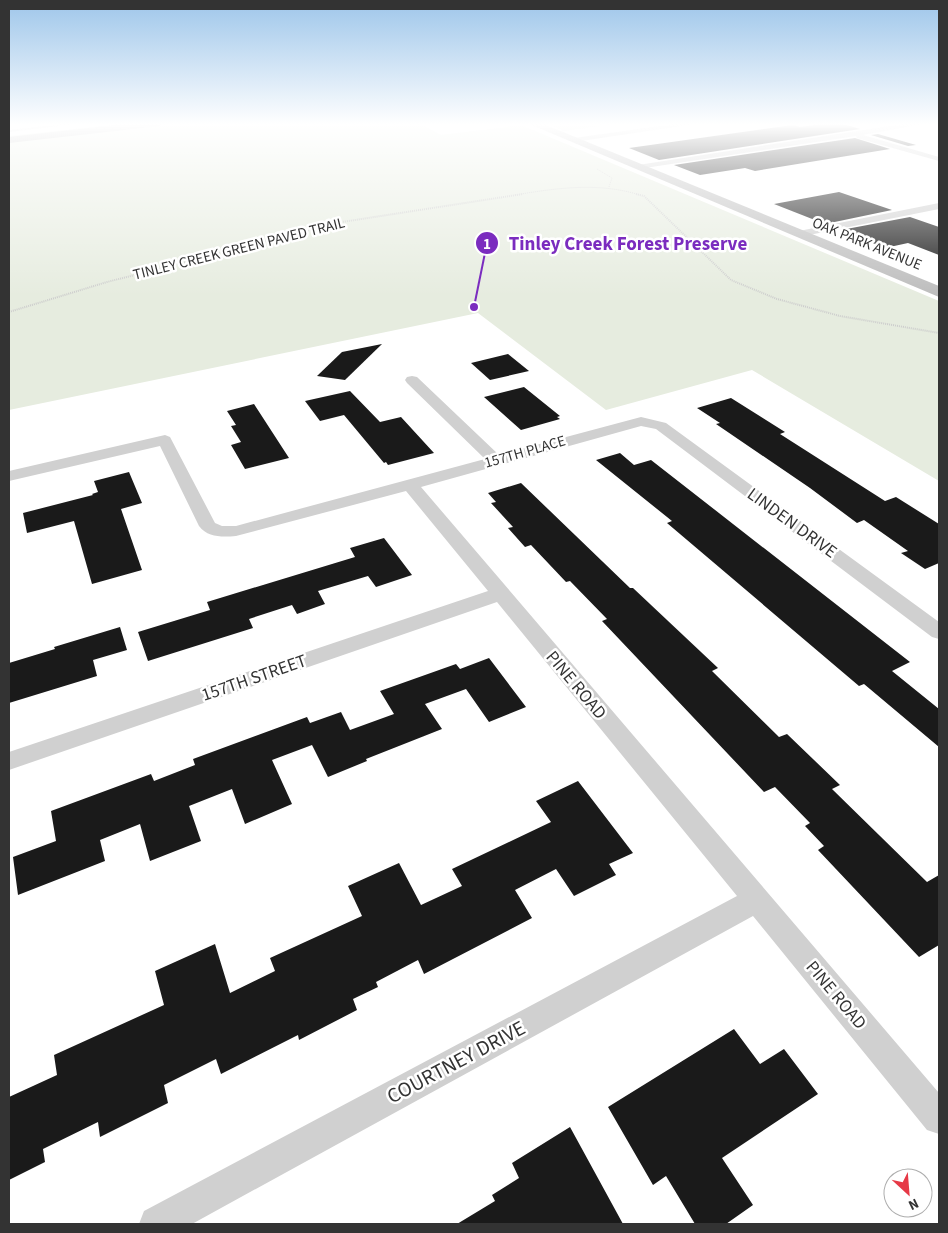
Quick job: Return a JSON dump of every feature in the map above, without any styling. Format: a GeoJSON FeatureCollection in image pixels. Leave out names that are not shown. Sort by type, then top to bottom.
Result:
{"type":"FeatureCollection","features":[{"type":"Feature","properties":{"kind":"street","name":"OAK PARK AVENUE"},"geometry":{"type":"LineString","coordinates":[[671,181],[939,292]]}},
{"type":"Feature","properties":{"kind":"street"},"geometry":{"type":"LineString","coordinates":[[799,234],[939,206]]}},
{"type":"Feature","properties":{"kind":"street"},"geometry":{"type":"LineString","coordinates":[[412,380],[495,460]]}},
{"type":"Feature","properties":{"kind":"street","name":"157TH PLACE"},"geometry":{"type":"LineString","coordinates":[[410,485],[641,420]]}},
{"type":"Feature","properties":{"kind":"street","name":"LINDEN DRIVE"},"geometry":{"type":"LineString","coordinates":[[641,420],[662,426],[939,632]]}},
{"type":"Feature","properties":{"kind":"street"},"geometry":{"type":"LineString","coordinates":[[9,476],[165,440],[208,526],[219,532],[236,531],[410,485]]}},
{"type":"Feature","properties":{"kind":"street","name":"PINE ROAD"},"geometry":{"type":"LineString","coordinates":[[410,485],[939,1117]]}},
{"type":"Feature","properties":{"kind":"street","name":"157TH STREET"},"geometry":{"type":"LineString","coordinates":[[9,761],[500,594]]}},
{"type":"Feature","properties":{"kind":"street","name":"COURTNEY DRIVE"},"geometry":{"type":"LineString","coordinates":[[157,1224],[756,900]]}},
{"type":"Feature","properties":{"kind":"path","name":"TINLEY CREEK GREEN PAVED TRAIL"},"geometry":{"type":"LineString","coordinates":[[9,312],[107,282],[342,222],[554,188],[588,185],[627,190],[644,196],[731,280],[777,299],[840,316],[939,333]]}},
{"type":"Feature","properties":{"kind":"shaded area"},"geometry":{"type":"Polygon","coordinates":[[[9,181],[653,181],[939,301],[939,481],[752,370],[606,410],[478,313],[9,410],[9,181]]]}},
{"type":"Feature","properties":{"kind":"building"},"geometry":{"type":"Polygon","coordinates":[[[839,192],[892,210],[825,224],[774,204],[839,192]]]}},
{"type":"Feature","properties":{"kind":"building"},"geometry":{"type":"Polygon","coordinates":[[[910,217],[939,227],[939,255],[908,243],[885,248],[841,230],[910,217]]]}},
{"type":"Feature","properties":{"kind":"building"},"geometry":{"type":"Polygon","coordinates":[[[382,344],[345,380],[317,376],[342,352],[382,344]]]}},
{"type":"Feature","properties":{"kind":"building"},"geometry":{"type":"Polygon","coordinates":[[[508,354],[529,371],[490,380],[471,363],[508,354]]]}},
{"type":"Feature","properties":{"kind":"building"},"geometry":{"type":"Polygon","coordinates":[[[524,387],[560,416],[557,417],[560,419],[521,430],[484,397],[524,387]]]}},
{"type":"Feature","properties":{"kind":"building"},"geometry":{"type":"Polygon","coordinates":[[[350,391],[380,422],[401,417],[434,453],[388,465],[386,462],[384,463],[344,415],[320,421],[305,401],[350,391]]]}},
{"type":"Feature","properties":{"kind":"building"},"geometry":{"type":"Polygon","coordinates":[[[731,398],[785,432],[780,434],[885,501],[896,497],[939,524],[939,563],[925,569],[901,553],[908,551],[864,520],[857,523],[810,488],[716,424],[720,423],[697,408],[731,398]]]}},
{"type":"Feature","properties":{"kind":"building"},"geometry":{"type":"Polygon","coordinates":[[[254,404],[289,458],[245,469],[231,445],[241,442],[231,426],[236,425],[227,411],[254,404]]]}},
{"type":"Feature","properties":{"kind":"building"},"geometry":{"type":"Polygon","coordinates":[[[620,453],[634,465],[651,460],[910,662],[892,671],[939,709],[939,747],[864,684],[859,686],[667,523],[672,521],[596,460],[620,453]]]}},
{"type":"Feature","properties":{"kind":"building"},"geometry":{"type":"Polygon","coordinates":[[[129,472],[142,503],[121,509],[142,570],[92,584],[74,521],[27,533],[23,513],[93,495],[98,492],[94,481],[129,472]]]}},
{"type":"Feature","properties":{"kind":"building"},"geometry":{"type":"Polygon","coordinates":[[[521,483],[630,588],[633,588],[718,668],[712,671],[779,737],[787,734],[840,785],[832,789],[927,882],[939,875],[939,945],[919,957],[818,850],[824,846],[805,826],[810,823],[775,787],[764,792],[602,621],[607,619],[570,581],[566,582],[531,545],[525,547],[508,528],[513,527],[491,503],[496,502],[488,493],[521,483]]]}},
{"type":"Feature","properties":{"kind":"building"},"geometry":{"type":"Polygon","coordinates":[[[384,538],[412,575],[376,587],[368,576],[318,591],[325,604],[297,614],[292,605],[249,619],[253,628],[148,661],[138,632],[210,610],[207,602],[355,557],[350,548],[384,538]]]}},
{"type":"Feature","properties":{"kind":"building"},"geometry":{"type":"Polygon","coordinates":[[[120,627],[127,650],[93,660],[97,676],[9,703],[9,663],[120,627]]]}},
{"type":"Feature","properties":{"kind":"building"},"geometry":{"type":"Polygon","coordinates":[[[489,658],[526,707],[489,722],[466,689],[425,704],[442,729],[366,759],[367,761],[328,777],[312,745],[272,760],[292,804],[245,824],[232,789],[189,806],[201,841],[150,861],[140,824],[100,840],[105,861],[18,895],[13,857],[56,841],[51,811],[151,774],[154,781],[195,765],[193,759],[307,717],[310,723],[341,712],[350,730],[394,714],[380,691],[456,664],[460,669],[489,658]]]}},
{"type":"Feature","properties":{"kind":"building"},"geometry":{"type":"Polygon","coordinates":[[[578,781],[633,853],[609,864],[616,875],[574,896],[556,869],[515,890],[532,918],[424,974],[418,960],[376,982],[378,987],[353,999],[357,1010],[299,1040],[298,1035],[221,1074],[216,1059],[164,1085],[168,1103],[100,1137],[98,1122],[43,1149],[45,1162],[9,1180],[9,1097],[57,1075],[54,1055],[164,1005],[155,971],[215,944],[230,993],[275,971],[270,958],[362,916],[348,886],[399,863],[421,905],[462,886],[452,869],[551,822],[536,801],[578,781]]]}},
{"type":"Feature","properties":{"kind":"building"},"geometry":{"type":"Polygon","coordinates":[[[734,1029],[760,1064],[784,1049],[818,1094],[722,1158],[753,1205],[726,1224],[695,1224],[666,1176],[653,1185],[608,1107],[734,1029]]]}},
{"type":"Feature","properties":{"kind":"building"},"geometry":{"type":"Polygon","coordinates":[[[570,1127],[623,1224],[457,1224],[495,1201],[492,1195],[519,1178],[512,1163],[570,1127]]]}},
{"type":"Feature","properties":{"kind":"place","name":"Tinley Creek Forest Preserve"},"geometry":{"type":"Point","coordinates":[474,307]}}]}
